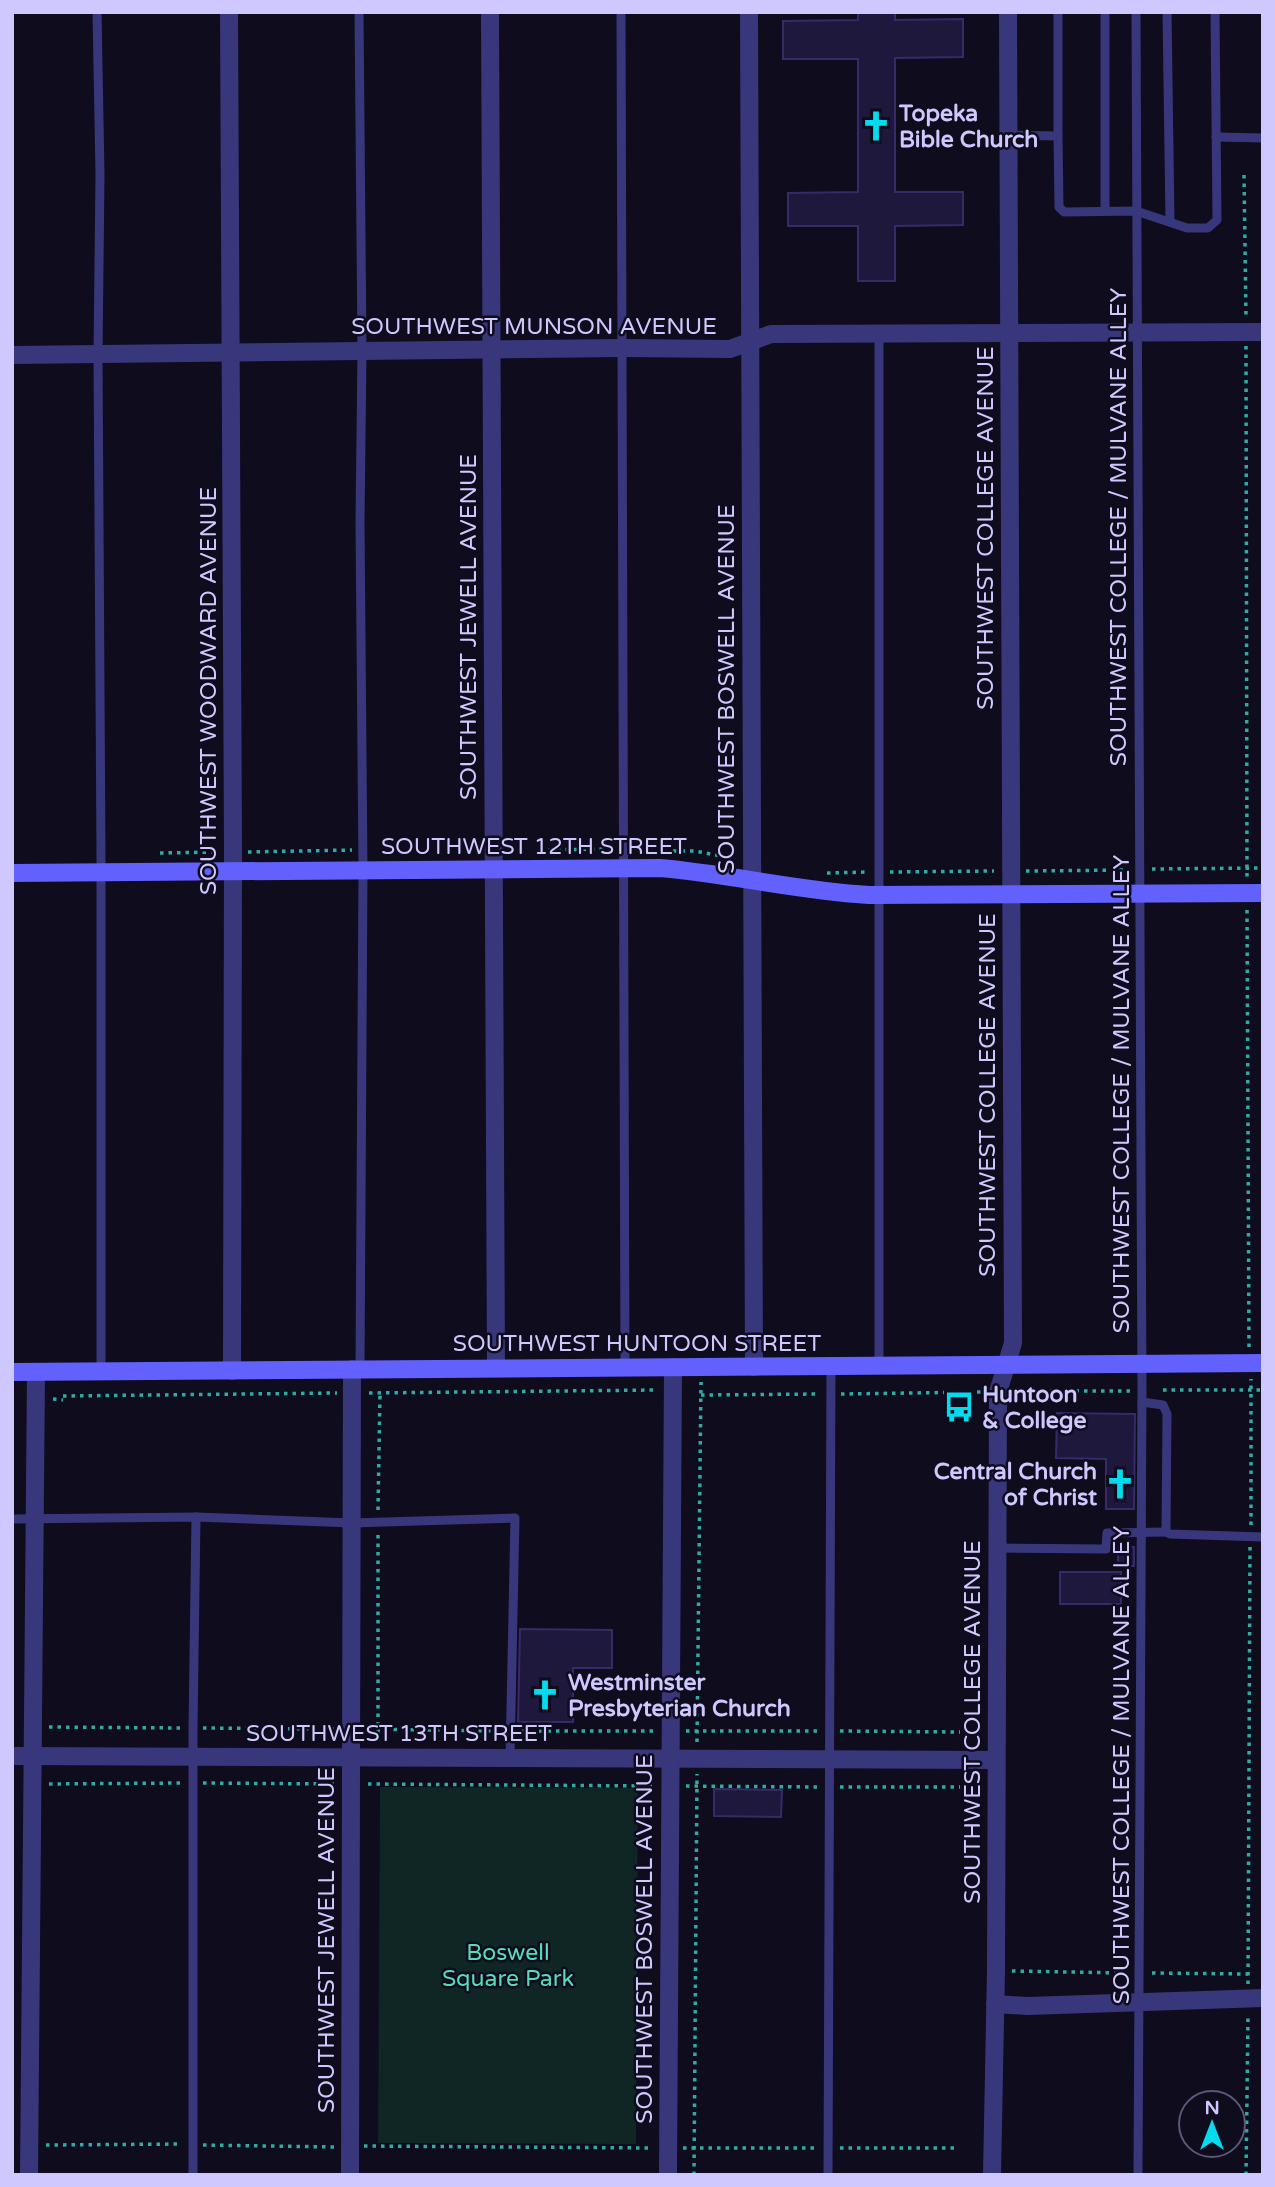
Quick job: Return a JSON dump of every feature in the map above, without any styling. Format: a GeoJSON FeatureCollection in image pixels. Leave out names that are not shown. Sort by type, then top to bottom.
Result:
{"type":"FeatureCollection","features":[{"type":"Feature","properties":{"kind":"main road","name":"SOUTHWEST 12TH STREET"},"geometry":{"type":"LineString","coordinates":[[12,873],[624,868],[682,870],[838,893],[879,896],[1255,893]]}},
{"type":"Feature","properties":{"kind":"main road","name":"SOUTHWEST HUNTOON STREET"},"geometry":{"type":"LineString","coordinates":[[12,1372],[1256,1363]]}},
{"type":"Feature","properties":{"kind":"street","name":"SOUTHWEST WOODWARD AVENUE"},"geometry":{"type":"LineString","coordinates":[[229,12],[233,871],[232,1371]]}},
{"type":"Feature","properties":{"kind":"street","name":"SOUTHWEST JEWELL AVENUE"},"geometry":{"type":"LineString","coordinates":[[490,12],[496,1368]]}},
{"type":"Feature","properties":{"kind":"street","name":"SOUTHWEST BOSWELL AVENUE"},"geometry":{"type":"LineString","coordinates":[[749,12],[754,1367]]}},
{"type":"Feature","properties":{"kind":"street","name":"SOUTHWEST COLLEGE AVENUE"},"geometry":{"type":"LineString","coordinates":[[992,2175],[996,1970],[998,1392],[1013,1343],[1008,12]]}},
{"type":"Feature","properties":{"kind":"street","name":"SOUTHWEST MUNSON AVENUE"},"geometry":{"type":"LineString","coordinates":[[12,355],[730,349],[771,334],[1254,332]]}},
{"type":"Feature","properties":{"kind":"street","name":"SOUTHWEST BOSWELL AVENUE"},"geometry":{"type":"LineString","coordinates":[[667,2175],[673,1367]]}},
{"type":"Feature","properties":{"kind":"street","name":"SOUTHWEST JEWELL AVENUE"},"geometry":{"type":"LineString","coordinates":[[350,2175],[352,1393],[356,1369]]}},
{"type":"Feature","properties":{"kind":"street"},"geometry":{"type":"LineString","coordinates":[[30,2175],[36,1372]]}},
{"type":"Feature","properties":{"kind":"street","name":"SOUTHWEST 13TH STREET"},"geometry":{"type":"LineString","coordinates":[[12,1756],[995,1760]]}},
{"type":"Feature","properties":{"kind":"street"},"geometry":{"type":"LineString","coordinates":[[995,2004],[1028,2006],[1255,1998]]}},
{"type":"Feature","properties":{"kind":"lane"},"geometry":{"type":"LineString","coordinates":[[97,12],[100,175],[98,354],[102,872],[101,1371]]}},
{"type":"Feature","properties":{"kind":"lane"},"geometry":{"type":"LineString","coordinates":[[356,1369],[363,870],[359,12]]}},
{"type":"Feature","properties":{"kind":"lane"},"geometry":{"type":"LineString","coordinates":[[621,12],[625,1367]]}},
{"type":"Feature","properties":{"kind":"lane"},"geometry":{"type":"LineString","coordinates":[[1058,12],[1059,207],[1063,212],[1136,211],[1187,228],[1209,228],[1217,220],[1215,12]]}},
{"type":"Feature","properties":{"kind":"lane"},"geometry":{"type":"LineString","coordinates":[[1105,12],[1105,211]]}},
{"type":"Feature","properties":{"kind":"lane","name":"SOUTHWEST COLLEGE / MULVANE ALLEY"},"geometry":{"type":"LineString","coordinates":[[1136,12],[1142,1402],[1138,2175]]}},
{"type":"Feature","properties":{"kind":"lane"},"geometry":{"type":"LineString","coordinates":[[1167,12],[1170,222]]}},
{"type":"Feature","properties":{"kind":"lane"},"geometry":{"type":"LineString","coordinates":[[1008,135],[1058,136]]}},
{"type":"Feature","properties":{"kind":"lane"},"geometry":{"type":"LineString","coordinates":[[1216,137],[1263,138]]}},
{"type":"Feature","properties":{"kind":"lane"},"geometry":{"type":"LineString","coordinates":[[879,333],[879,1365]]}},
{"type":"Feature","properties":{"kind":"lane"},"geometry":{"type":"LineString","coordinates":[[828,2175],[831,1366]]}},
{"type":"Feature","properties":{"kind":"lane"},"geometry":{"type":"LineString","coordinates":[[1142,1402],[1163,1405],[1167,1414],[1166,1532]]}},
{"type":"Feature","properties":{"kind":"lane"},"geometry":{"type":"LineString","coordinates":[[193,2175],[196,1517]]}},
{"type":"Feature","properties":{"kind":"lane"},"geometry":{"type":"LineString","coordinates":[[12,1519],[196,1517],[352,1523],[515,1518],[510,1757]]}},
{"type":"Feature","properties":{"kind":"lane"},"geometry":{"type":"LineString","coordinates":[[997,1548],[1106,1549],[1107,1533],[1166,1532],[1263,1537]]}},
{"type":"Feature","properties":{"kind":"path"},"geometry":{"type":"LineString","coordinates":[[1244,175],[1254,332],[1256,1363],[1251,1537],[1248,1974],[1255,1998],[1246,2175]]}},
{"type":"Feature","properties":{"kind":"path"},"geometry":{"type":"LineString","coordinates":[[63,1396],[673,1391]]}},
{"type":"Feature","properties":{"kind":"path"},"geometry":{"type":"LineString","coordinates":[[701,1395],[998,1392]]}},
{"type":"Feature","properties":{"kind":"path"},"geometry":{"type":"LineString","coordinates":[[378,1757],[380,1393]]}},
{"type":"Feature","properties":{"kind":"path"},"geometry":{"type":"LineString","coordinates":[[34,1727],[960,1732]]}},
{"type":"Feature","properties":{"kind":"path"},"geometry":{"type":"LineString","coordinates":[[33,1783],[960,1787]]}},
{"type":"Feature","properties":{"kind":"path"},"geometry":{"type":"LineString","coordinates":[[996,1970],[1248,1974]]}},
{"type":"Feature","properties":{"kind":"path"},"geometry":{"type":"LineString","coordinates":[[30,2145],[956,2148]]}},
{"type":"Feature","properties":{"kind":"green space","name":"Boswell Square Park"},"geometry":{"type":"Polygon","coordinates":[[[380,1787],[638,1788],[636,2144],[378,2143],[380,1787]]]}},
{"type":"Feature","properties":{"kind":"building","name":"Topeka Bible Church"},"geometry":{"type":"Polygon","coordinates":[[[858,12],[895,12],[895,20],[963,19],[963,57],[895,58],[895,192],[963,192],[963,225],[895,226],[895,281],[858,281],[858,226],[788,226],[788,193],[858,192],[858,59],[783,59],[783,21],[858,20],[858,12]]]}},
{"type":"Feature","properties":{"kind":"building","name":"Central Church of Christ"},"geometry":{"type":"Polygon","coordinates":[[[1057,1413],[1135,1414],[1134,1509],[1106,1509],[1106,1459],[1056,1458],[1057,1413]]]}},
{"type":"Feature","properties":{"kind":"building"},"geometry":{"type":"Polygon","coordinates":[[[1118,1547],[1134,1547],[1134,1566],[1118,1566],[1118,1547]]]}},
{"type":"Feature","properties":{"kind":"building"},"geometry":{"type":"Polygon","coordinates":[[[1060,1572],[1121,1572],[1121,1604],[1060,1604],[1060,1572]]]}},
{"type":"Feature","properties":{"kind":"building","name":"Westminster Presbyterian Church"},"geometry":{"type":"Polygon","coordinates":[[[520,1629],[612,1630],[612,1668],[573,1668],[573,1722],[518,1722],[520,1629]]]}},
{"type":"Feature","properties":{"kind":"building"},"geometry":{"type":"Polygon","coordinates":[[[714,1789],[782,1790],[781,1817],[714,1816],[714,1789]]]}},
{"type":"Feature","properties":{"kind":"place","name":"Topeka Bible Church"},"geometry":{"type":"Point","coordinates":[876,126]}},
{"type":"Feature","properties":{"kind":"place","name":"Huntoon & College"},"geometry":{"type":"Point","coordinates":[959,1407]}},
{"type":"Feature","properties":{"kind":"place","name":"Central Church of Christ"},"geometry":{"type":"Point","coordinates":[1120,1484]}},
{"type":"Feature","properties":{"kind":"place","name":"Westminster Presbyterian Church"},"geometry":{"type":"Point","coordinates":[545,1695]}}]}
